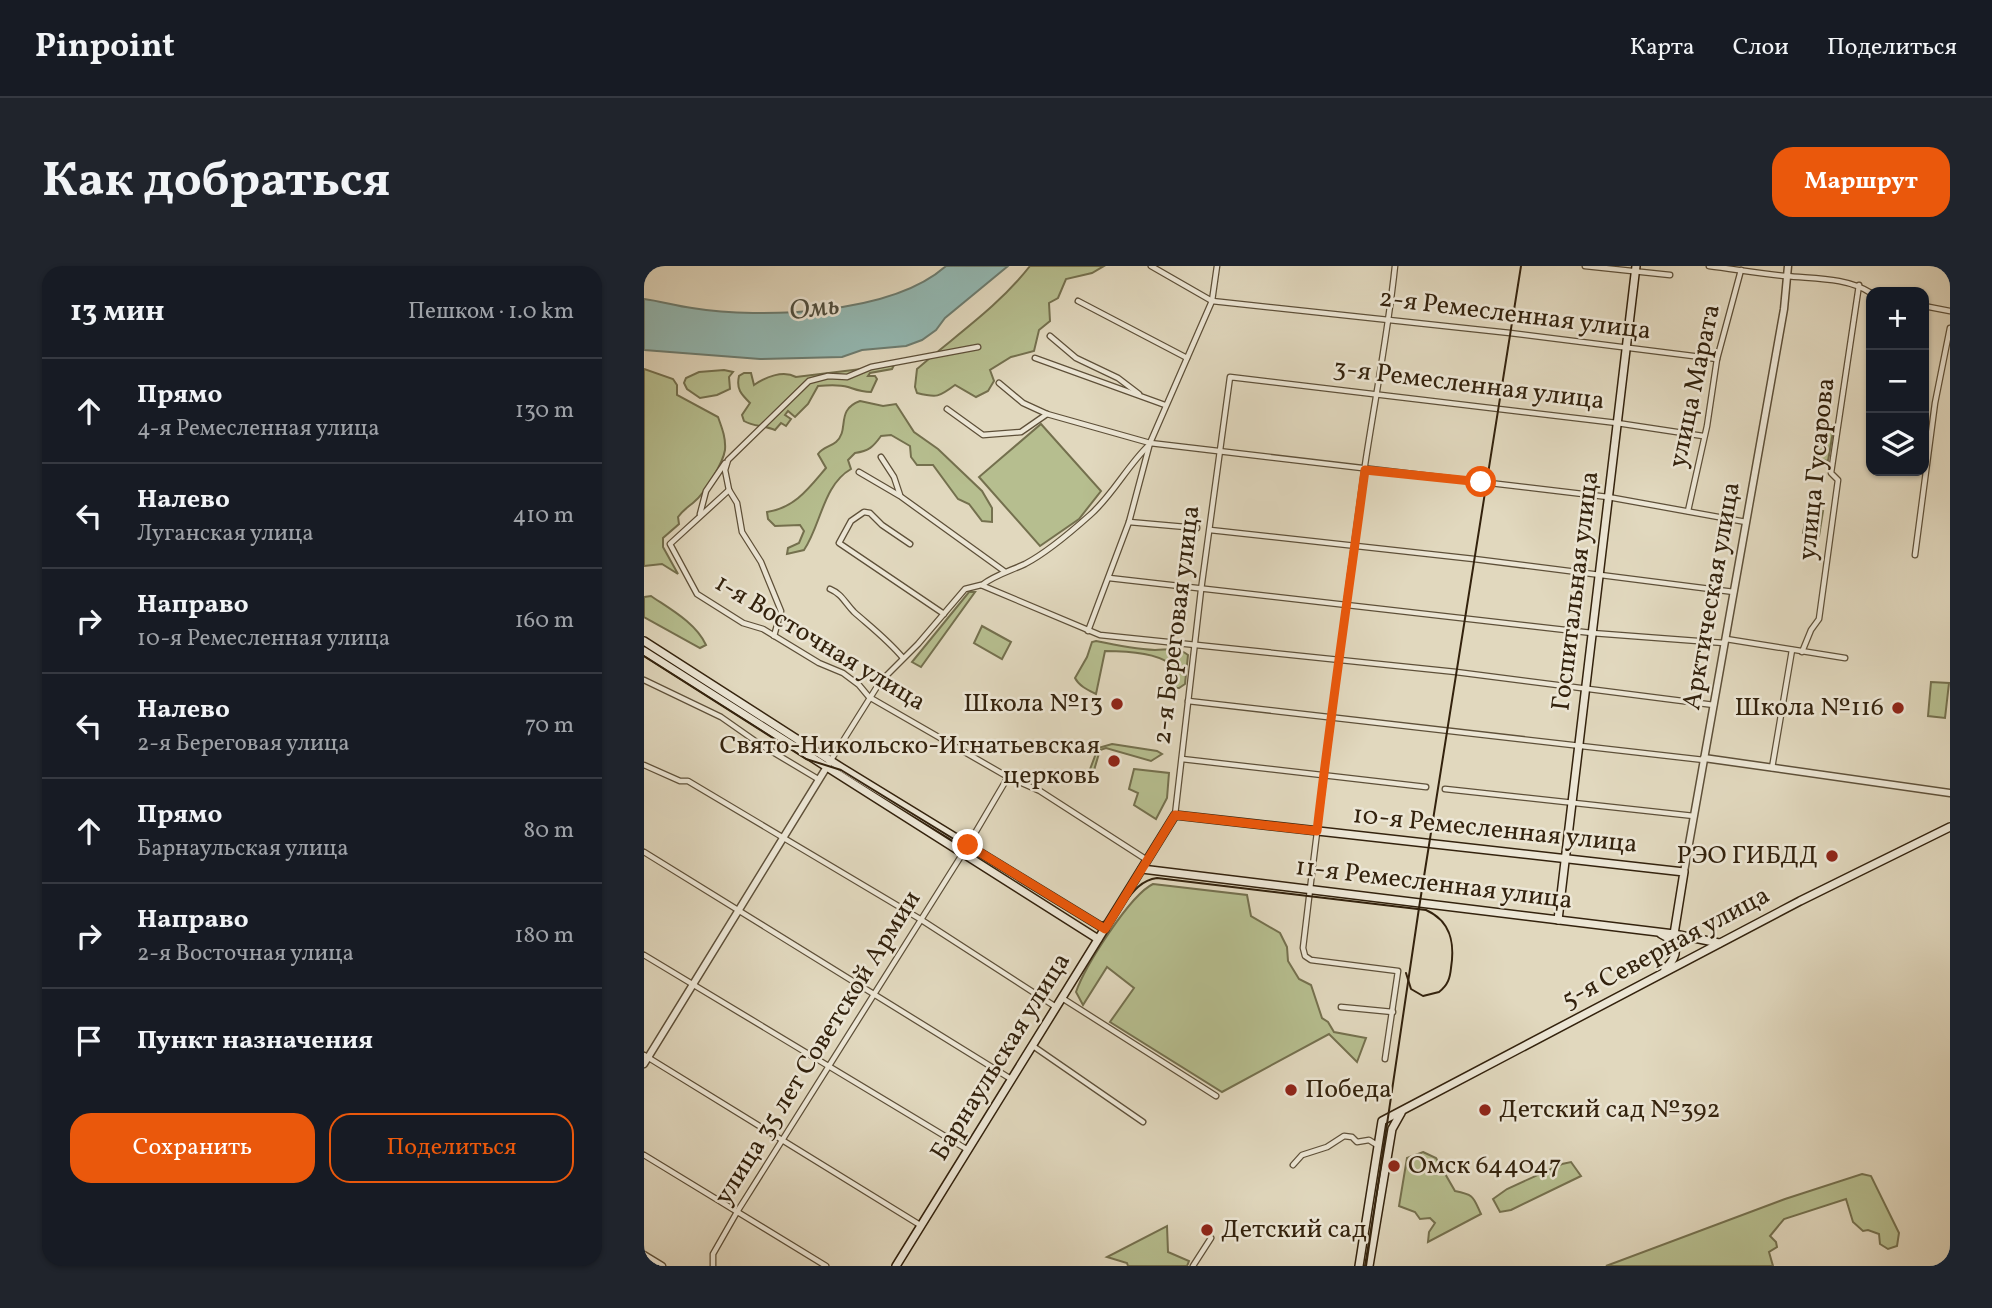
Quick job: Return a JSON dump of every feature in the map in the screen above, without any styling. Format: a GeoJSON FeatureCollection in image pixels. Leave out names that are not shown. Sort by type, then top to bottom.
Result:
{"type":"FeatureCollection","features":[{"type":"Feature","properties":{"kind":"main road","name":"Госпитальная улица"},"geometry":{"type":"LineString","coordinates":[[1558,920],[1636,269]]}},
{"type":"Feature","properties":{"kind":"main road"},"geometry":{"type":"LineString","coordinates":[[644,641],[751,713],[826,768],[1098,939]]}},
{"type":"Feature","properties":{"kind":"main road"},"geometry":{"type":"LineString","coordinates":[[644,651],[831,760],[1105,929]]}},
{"type":"Feature","properties":{"kind":"main road","name":"10-я Ремесленная улица"},"geometry":{"type":"LineString","coordinates":[[1175,815],[1684,872]]}},
{"type":"Feature","properties":{"kind":"main road","name":"2-я Береговая улица"},"geometry":{"type":"LineString","coordinates":[[1142,869],[1175,815]]}},
{"type":"Feature","properties":{"kind":"main road","name":"5-я Северная улица"},"geometry":{"type":"LineString","coordinates":[[1377,1144],[1382,1121],[1800,901],[1950,827]]}},
{"type":"Feature","properties":{"kind":"main road","name":"11-я Ремесленная улица"},"geometry":{"type":"LineString","coordinates":[[1142,869],[1674,934],[1720,943]]}},
{"type":"Feature","properties":{"kind":"main road","name":"Барнаульская улица"},"geometry":{"type":"LineString","coordinates":[[896,1266],[1142,869]]}},
{"type":"Feature","properties":{"kind":"main road","name":"Арктическая улица"},"geometry":{"type":"LineString","coordinates":[[1674,934],[1684,872]]}},
{"type":"Feature","properties":{"kind":"main road"},"geometry":{"type":"LineString","coordinates":[[1657,932],[1669,938],[1676,950],[1674,960],[1657,976]]}},
{"type":"Feature","properties":{"kind":"main road"},"geometry":{"type":"LineString","coordinates":[[1369,1266],[1392,1129],[1404,1110]]}},
{"type":"Feature","properties":{"kind":"main road"},"geometry":{"type":"LineString","coordinates":[[1359,1266],[1377,1144]]}},
{"type":"Feature","properties":{"kind":"main road"},"geometry":{"type":"LineString","coordinates":[[1368,1208],[1378,1209]]}},
{"type":"Feature","properties":{"kind":"street","name":"2-я Ремесленная улица"},"geometry":{"type":"LineString","coordinates":[[1151,266],[1212,301],[1626,346],[1717,359]]}},
{"type":"Feature","properties":{"kind":"street"},"geometry":{"type":"LineString","coordinates":[[1088,631],[1129,522],[1150,443],[1212,301],[1217,266]]}},
{"type":"Feature","properties":{"kind":"street"},"geometry":{"type":"LineString","coordinates":[[1385,1059],[1398,971],[1311,960],[1305,956],[1330,719],[1395,266]]}},
{"type":"Feature","properties":{"kind":"street"},"geometry":{"type":"LineString","coordinates":[[1586,266],[1636,269],[1670,275]]}},
{"type":"Feature","properties":{"kind":"street"},"geometry":{"type":"LineString","coordinates":[[1709,266],[1787,277],[1801,276],[1858,285],[1866,290]]}},
{"type":"Feature","properties":{"kind":"street","name":"Арктическая улица"},"geometry":{"type":"LineString","coordinates":[[1684,872],[1784,309],[1788,266]]}},
{"type":"Feature","properties":{"kind":"street","name":"улица Марата"},"geometry":{"type":"LineString","coordinates":[[1688,511],[1717,359],[1741,270]]}},
{"type":"Feature","properties":{"kind":"street","name":"улица Гусарова"},"geometry":{"type":"LineString","coordinates":[[1802,652],[1819,619],[1838,480],[1830,473],[1858,285]]}},
{"type":"Feature","properties":{"kind":"street"},"geometry":{"type":"LineString","coordinates":[[1078,301],[1187,358]]}},
{"type":"Feature","properties":{"kind":"street"},"geometry":{"type":"LineString","coordinates":[[1929,307],[1950,311]]}},
{"type":"Feature","properties":{"kind":"street"},"geometry":{"type":"LineString","coordinates":[[1915,555],[1935,403],[1950,328]]}},
{"type":"Feature","properties":{"kind":"street"},"geometry":{"type":"LineString","coordinates":[[1050,336],[1076,359],[1118,378],[1143,397]]}},
{"type":"Feature","properties":{"kind":"street"},"geometry":{"type":"LineString","coordinates":[[700,515],[706,491],[717,472],[809,381],[828,376],[848,377],[882,364],[978,347]]}},
{"type":"Feature","properties":{"kind":"street"},"geometry":{"type":"LineString","coordinates":[[1035,358],[1165,405]]}},
{"type":"Feature","properties":{"kind":"street","name":"3-я Ремесленная улица"},"geometry":{"type":"LineString","coordinates":[[1230,377],[1617,422],[1703,436]]}},
{"type":"Feature","properties":{"kind":"street","name":"2-я Береговая улица"},"geometry":{"type":"LineString","coordinates":[[1175,815],[1201,590],[1230,377]]}},
{"type":"Feature","properties":{"kind":"street"},"geometry":{"type":"LineString","coordinates":[[999,383],[1023,403],[1047,414],[1150,443],[1608,497],[1746,522]]}},
{"type":"Feature","properties":{"kind":"street"},"geometry":{"type":"LineString","coordinates":[[947,409],[983,435],[1021,432],[1035,425],[1047,414]]}},
{"type":"Feature","properties":{"kind":"street"},"geometry":{"type":"LineString","coordinates":[[921,1226],[783,1140],[645,1059],[869,697],[965,589],[981,585],[992,577],[1033,559],[1092,514],[1150,443]]}},
{"type":"Feature","properties":{"kind":"street"},"geometry":{"type":"LineString","coordinates":[[881,457],[894,477],[900,496]]}},
{"type":"Feature","properties":{"kind":"street"},"geometry":{"type":"LineString","coordinates":[[728,460],[725,470],[729,490],[737,503],[742,532],[761,562],[781,611],[774,636]]}},
{"type":"Feature","properties":{"kind":"street"},"geometry":{"type":"LineString","coordinates":[[859,472],[900,496],[1005,572]]}},
{"type":"Feature","properties":{"kind":"street"},"geometry":{"type":"LineString","coordinates":[[700,515],[729,490]]}},
{"type":"Feature","properties":{"kind":"street"},"geometry":{"type":"LineString","coordinates":[[910,544],[882,526],[870,513],[864,512],[850,521],[839,543],[944,614]]}},
{"type":"Feature","properties":{"kind":"street","name":"1-я Восточная улица"},"geometry":{"type":"LineString","coordinates":[[700,515],[672,540],[670,548],[697,594],[743,623],[763,629],[819,663],[843,673],[869,697],[1008,777],[1040,791],[1147,861]]}},
{"type":"Feature","properties":{"kind":"street"},"geometry":{"type":"LineString","coordinates":[[1129,522],[1196,528]]}},
{"type":"Feature","properties":{"kind":"street"},"geometry":{"type":"LineString","coordinates":[[1210,530],[1474,559],[1734,592]]}},
{"type":"Feature","properties":{"kind":"street"},"geometry":{"type":"LineString","coordinates":[[1109,578],[1592,633],[1726,641],[1845,657]]}},
{"type":"Feature","properties":{"kind":"street"},"geometry":{"type":"LineString","coordinates":[[981,585],[1088,631],[1195,646],[1457,672],[1714,705]]}},
{"type":"Feature","properties":{"kind":"street"},"geometry":{"type":"LineString","coordinates":[[830,589],[839,593],[846,604],[887,639],[903,658]]}},
{"type":"Feature","properties":{"kind":"street"},"geometry":{"type":"LineString","coordinates":[[1772,768],[1793,650]]}},
{"type":"Feature","properties":{"kind":"street"},"geometry":{"type":"LineString","coordinates":[[644,680],[721,717],[818,779]]}},
{"type":"Feature","properties":{"kind":"street"},"geometry":{"type":"LineString","coordinates":[[1188,701],[1704,759],[1950,793]]}},
{"type":"Feature","properties":{"kind":"street"},"geometry":{"type":"LineString","coordinates":[[1182,759],[1426,787]]}},
{"type":"Feature","properties":{"kind":"street"},"geometry":{"type":"LineString","coordinates":[[644,765],[680,781],[688,781],[920,919],[1056,1008]]}},
{"type":"Feature","properties":{"kind":"street"},"geometry":{"type":"LineString","coordinates":[[968,845],[1008,777]]}},
{"type":"Feature","properties":{"kind":"street"},"geometry":{"type":"LineString","coordinates":[[1445,789],[1694,816]]}},
{"type":"Feature","properties":{"kind":"street"},"geometry":{"type":"LineString","coordinates":[[644,852],[1012,1080]]}},
{"type":"Feature","properties":{"kind":"street","name":"улица 35 лет Советской Армии"},"geometry":{"type":"LineString","coordinates":[[713,1266],[713,1254],[737,1212],[964,853]]}},
{"type":"Feature","properties":{"kind":"street"},"geometry":{"type":"LineString","coordinates":[[644,955],[968,1150]]}},
{"type":"Feature","properties":{"kind":"street"},"geometry":{"type":"LineString","coordinates":[[1062,998],[1216,1096]]}},
{"type":"Feature","properties":{"kind":"street"},"geometry":{"type":"LineString","coordinates":[[1340,1007],[1392,1012]]}},
{"type":"Feature","properties":{"kind":"street"},"geometry":{"type":"LineString","coordinates":[[1033,1046],[1143,1122]]}},
{"type":"Feature","properties":{"kind":"street"},"geometry":{"type":"LineString","coordinates":[[1293,1165],[1302,1155],[1326,1147],[1344,1136],[1352,1137],[1357,1142],[1369,1140],[1377,1144]]}},
{"type":"Feature","properties":{"kind":"street"},"geometry":{"type":"LineString","coordinates":[[644,1155],[826,1266]]}},
{"type":"Feature","properties":{"kind":"street"},"geometry":{"type":"LineString","coordinates":[[1193,1266],[1211,1238]]}},
{"type":"Feature","properties":{"kind":"street"},"geometry":{"type":"LineString","coordinates":[[644,1255],[662,1266]]}},
{"type":"Feature","properties":{"kind":"green space"},"geometry":{"type":"Polygon","coordinates":[[[1030,266],[1104,266],[1092,273],[1066,279],[1058,298],[1049,303],[1050,321],[1039,330],[1034,351],[1011,357],[990,370],[994,381],[988,391],[976,397],[955,385],[938,395],[917,393],[917,369],[990,308],[1030,266]]]}},
{"type":"Feature","properties":{"kind":"green space"},"geometry":{"type":"Polygon","coordinates":[[[894,365],[892,369],[870,373],[868,376],[875,376],[877,379],[871,392],[840,385],[818,386],[808,404],[795,417],[788,411],[785,415],[791,419],[786,426],[781,423],[775,430],[744,421],[742,415],[750,403],[742,394],[738,381],[739,376],[744,373],[751,373],[754,385],[780,374],[796,377],[894,365]]]}},
{"type":"Feature","properties":{"kind":"green space"},"geometry":{"type":"Polygon","coordinates":[[[644,369],[673,379],[677,385],[677,395],[718,417],[724,437],[724,456],[713,478],[698,498],[678,517],[679,524],[663,538],[663,547],[678,574],[662,564],[644,566],[644,369]]]}},
{"type":"Feature","properties":{"kind":"green space"},"geometry":{"type":"Polygon","coordinates":[[[699,372],[733,372],[729,377],[730,389],[717,395],[700,398],[687,389],[684,383],[686,378],[699,372]]]}},
{"type":"Feature","properties":{"kind":"green space"},"geometry":{"type":"Polygon","coordinates":[[[860,401],[883,406],[896,404],[914,432],[938,449],[982,491],[992,508],[992,522],[982,521],[969,504],[958,499],[933,465],[917,465],[911,457],[910,446],[891,435],[881,436],[870,448],[855,453],[848,460],[851,469],[834,485],[828,495],[804,550],[787,554],[788,548],[799,543],[804,531],[800,525],[775,526],[768,519],[767,512],[793,502],[826,468],[818,454],[840,437],[845,415],[852,405],[860,401]]]}},
{"type":"Feature","properties":{"kind":"green space"},"geometry":{"type":"Polygon","coordinates":[[[1041,424],[1101,491],[1079,519],[1040,546],[979,477],[1041,424]]]}},
{"type":"Feature","properties":{"kind":"green space"},"geometry":{"type":"Polygon","coordinates":[[[1820,424],[1834,426],[1828,461],[1814,459],[1820,424]]]}},
{"type":"Feature","properties":{"kind":"green space"},"geometry":{"type":"Polygon","coordinates":[[[1808,508],[1823,511],[1819,536],[1803,533],[1808,508]]]}},
{"type":"Feature","properties":{"kind":"green space"},"geometry":{"type":"Polygon","coordinates":[[[969,592],[975,592],[921,667],[912,662],[969,592]]]}},
{"type":"Feature","properties":{"kind":"green space"},"geometry":{"type":"Polygon","coordinates":[[[651,596],[689,623],[706,645],[700,648],[644,617],[644,597],[651,596]]]}},
{"type":"Feature","properties":{"kind":"green space"},"geometry":{"type":"Polygon","coordinates":[[[982,626],[1011,642],[1002,659],[974,643],[982,626]]]}},
{"type":"Feature","properties":{"kind":"green space"},"geometry":{"type":"Polygon","coordinates":[[[1092,642],[1140,649],[1180,650],[1188,655],[1185,684],[1179,688],[1170,688],[1166,676],[1171,669],[1169,663],[1155,656],[1105,651],[1096,694],[1081,686],[1075,678],[1092,642]]]}},
{"type":"Feature","properties":{"kind":"green space"},"geometry":{"type":"Polygon","coordinates":[[[1931,682],[1949,683],[1945,718],[1928,716],[1931,682]]]}},
{"type":"Feature","properties":{"kind":"green space"},"geometry":{"type":"Polygon","coordinates":[[[1112,744],[1162,754],[1151,761],[1106,748],[1100,750],[1092,777],[1086,780],[1098,748],[1112,744]]]}},
{"type":"Feature","properties":{"kind":"green space"},"geometry":{"type":"Polygon","coordinates":[[[1134,769],[1169,773],[1167,798],[1156,819],[1134,805],[1138,793],[1129,789],[1134,769]]]}},
{"type":"Feature","properties":{"kind":"green space"},"geometry":{"type":"Polygon","coordinates":[[[1153,884],[1247,895],[1251,916],[1280,933],[1287,947],[1288,961],[1299,979],[1311,985],[1322,1018],[1334,1032],[1366,1038],[1357,1062],[1329,1034],[1222,1092],[1110,1022],[1134,988],[1107,967],[1083,1005],[1076,992],[1089,966],[1121,916],[1143,891],[1153,884]]]}},
{"type":"Feature","properties":{"kind":"green space"},"geometry":{"type":"Polygon","coordinates":[[[1423,1152],[1436,1158],[1455,1191],[1472,1198],[1481,1214],[1428,1242],[1429,1232],[1435,1223],[1430,1218],[1420,1219],[1415,1212],[1399,1206],[1407,1158],[1423,1152]]]}},
{"type":"Feature","properties":{"kind":"green space"},"geometry":{"type":"Polygon","coordinates":[[[1571,1162],[1581,1176],[1511,1210],[1500,1212],[1493,1199],[1507,1189],[1571,1162]]]}},
{"type":"Feature","properties":{"kind":"green space"},"geometry":{"type":"Polygon","coordinates":[[[1862,1174],[1871,1176],[1899,1233],[1897,1246],[1888,1249],[1880,1244],[1879,1234],[1863,1231],[1853,1222],[1846,1199],[1784,1219],[1770,1236],[1777,1247],[1769,1252],[1773,1266],[1606,1266],[1785,1199],[1862,1174]]]}},
{"type":"Feature","properties":{"kind":"green space"},"geometry":{"type":"Polygon","coordinates":[[[1167,1226],[1168,1252],[1189,1261],[1187,1266],[1128,1266],[1127,1263],[1107,1257],[1167,1226]]]}},
{"type":"Feature","properties":{"kind":"water"},"geometry":{"type":"Polygon","coordinates":[[[946,266],[1008,266],[945,318],[936,330],[922,340],[906,346],[862,350],[842,357],[760,359],[644,350],[644,299],[720,311],[753,313],[824,310],[893,295],[922,282],[946,266]]]}},
{"type":"Feature","properties":{"kind":"tram line"},"geometry":{"type":"LineString","coordinates":[[1366,1266],[1419,908],[1521,266]]}},
{"type":"Feature","properties":{"kind":"tram line"},"geometry":{"type":"LineString","coordinates":[[644,656],[806,759],[841,770],[1091,923],[1110,919],[1138,887],[1157,878],[1426,910],[1441,920],[1449,934],[1452,950],[1449,978],[1439,992],[1423,996],[1411,989],[1406,973]]}},
{"type":"Feature","properties":{"kind":"place","name":"Школа №13"},"geometry":{"type":"Point","coordinates":[1117,704]}},
{"type":"Feature","properties":{"kind":"place","name":"Школа №116"},"geometry":{"type":"Point","coordinates":[1898,708]}},
{"type":"Feature","properties":{"kind":"place","name":"Свято-Никольско-Игнатьевская церковь"},"geometry":{"type":"Point","coordinates":[1114,761]}},
{"type":"Feature","properties":{"kind":"place","name":"РЭО ГИБДД"},"geometry":{"type":"Point","coordinates":[1832,856]}},
{"type":"Feature","properties":{"kind":"place","name":"Победа"},"geometry":{"type":"Point","coordinates":[1291,1090]}},
{"type":"Feature","properties":{"kind":"place","name":"Детский сад №392"},"geometry":{"type":"Point","coordinates":[1485,1110]}},
{"type":"Feature","properties":{"kind":"place","name":"Омск 644047"},"geometry":{"type":"Point","coordinates":[1394,1166]}},
{"type":"Feature","properties":{"kind":"place","name":"Детский сад"},"geometry":{"type":"Point","coordinates":[1207,1230]}},
{"type":"Feature","properties":{"kind":"route"},"geometry":{"type":"LineString","coordinates":[[968,845],[1105,929],[1175,815],[1317,831],[1365,470],[1481,482]]}},
{"type":"Feature","properties":{"kind":"water label","name":"Омь"},"geometry":{"type":"Point","coordinates":[814,309]}}]}
